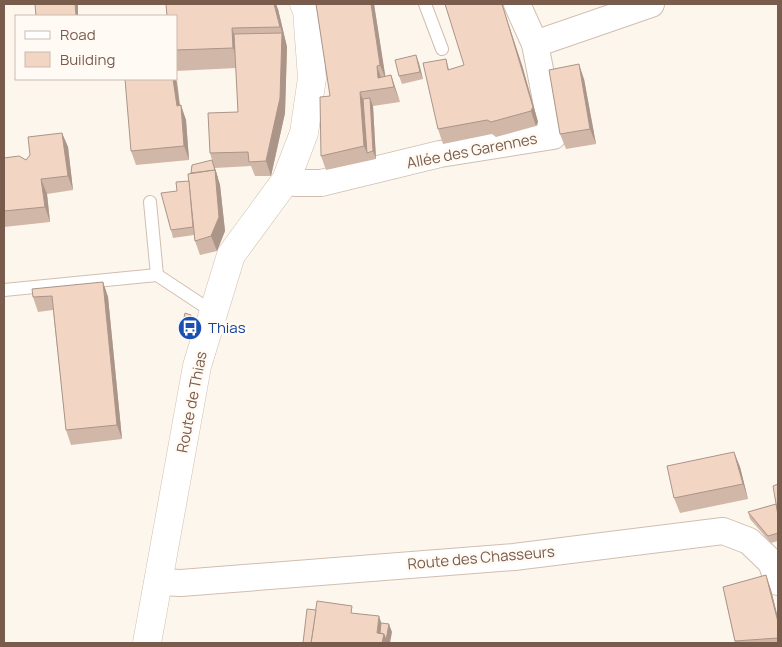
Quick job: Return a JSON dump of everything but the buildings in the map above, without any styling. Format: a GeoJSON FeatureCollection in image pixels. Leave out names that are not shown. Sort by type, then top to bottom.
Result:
{"type":"FeatureCollection","features":[{"type":"Feature","properties":{"kind":"street","name":"Route de Thias"},"geometry":{"type":"LineString","coordinates":[[147,643],[196,366],[231,254],[286,180],[304,133],[312,78],[307,10],[304,4]]}},
{"type":"Feature","properties":{"kind":"street","name":"Allée des Garennes"},"geometry":{"type":"LineString","coordinates":[[286,180],[296,183],[321,183],[440,154],[552,136],[535,44],[517,4]]}},
{"type":"Feature","properties":{"kind":"street"},"geometry":{"type":"LineString","coordinates":[[535,44],[651,4]]}},
{"type":"Feature","properties":{"kind":"street","name":"Route des Chasseurs"},"geometry":{"type":"LineString","coordinates":[[159,582],[181,583],[514,557],[724,531],[749,541],[771,562],[778,582]]}},
{"type":"Feature","properties":{"kind":"lane"},"geometry":{"type":"LineString","coordinates":[[425,4],[442,49]]}},
{"type":"Feature","properties":{"kind":"lane"},"geometry":{"type":"LineString","coordinates":[[150,202],[157,275]]}},
{"type":"Feature","properties":{"kind":"lane"},"geometry":{"type":"LineString","coordinates":[[4,290],[157,275],[213,312]]}},
{"type":"Feature","properties":{"kind":"place","name":"Thias"},"geometry":{"type":"Point","coordinates":[190,328]}}]}
